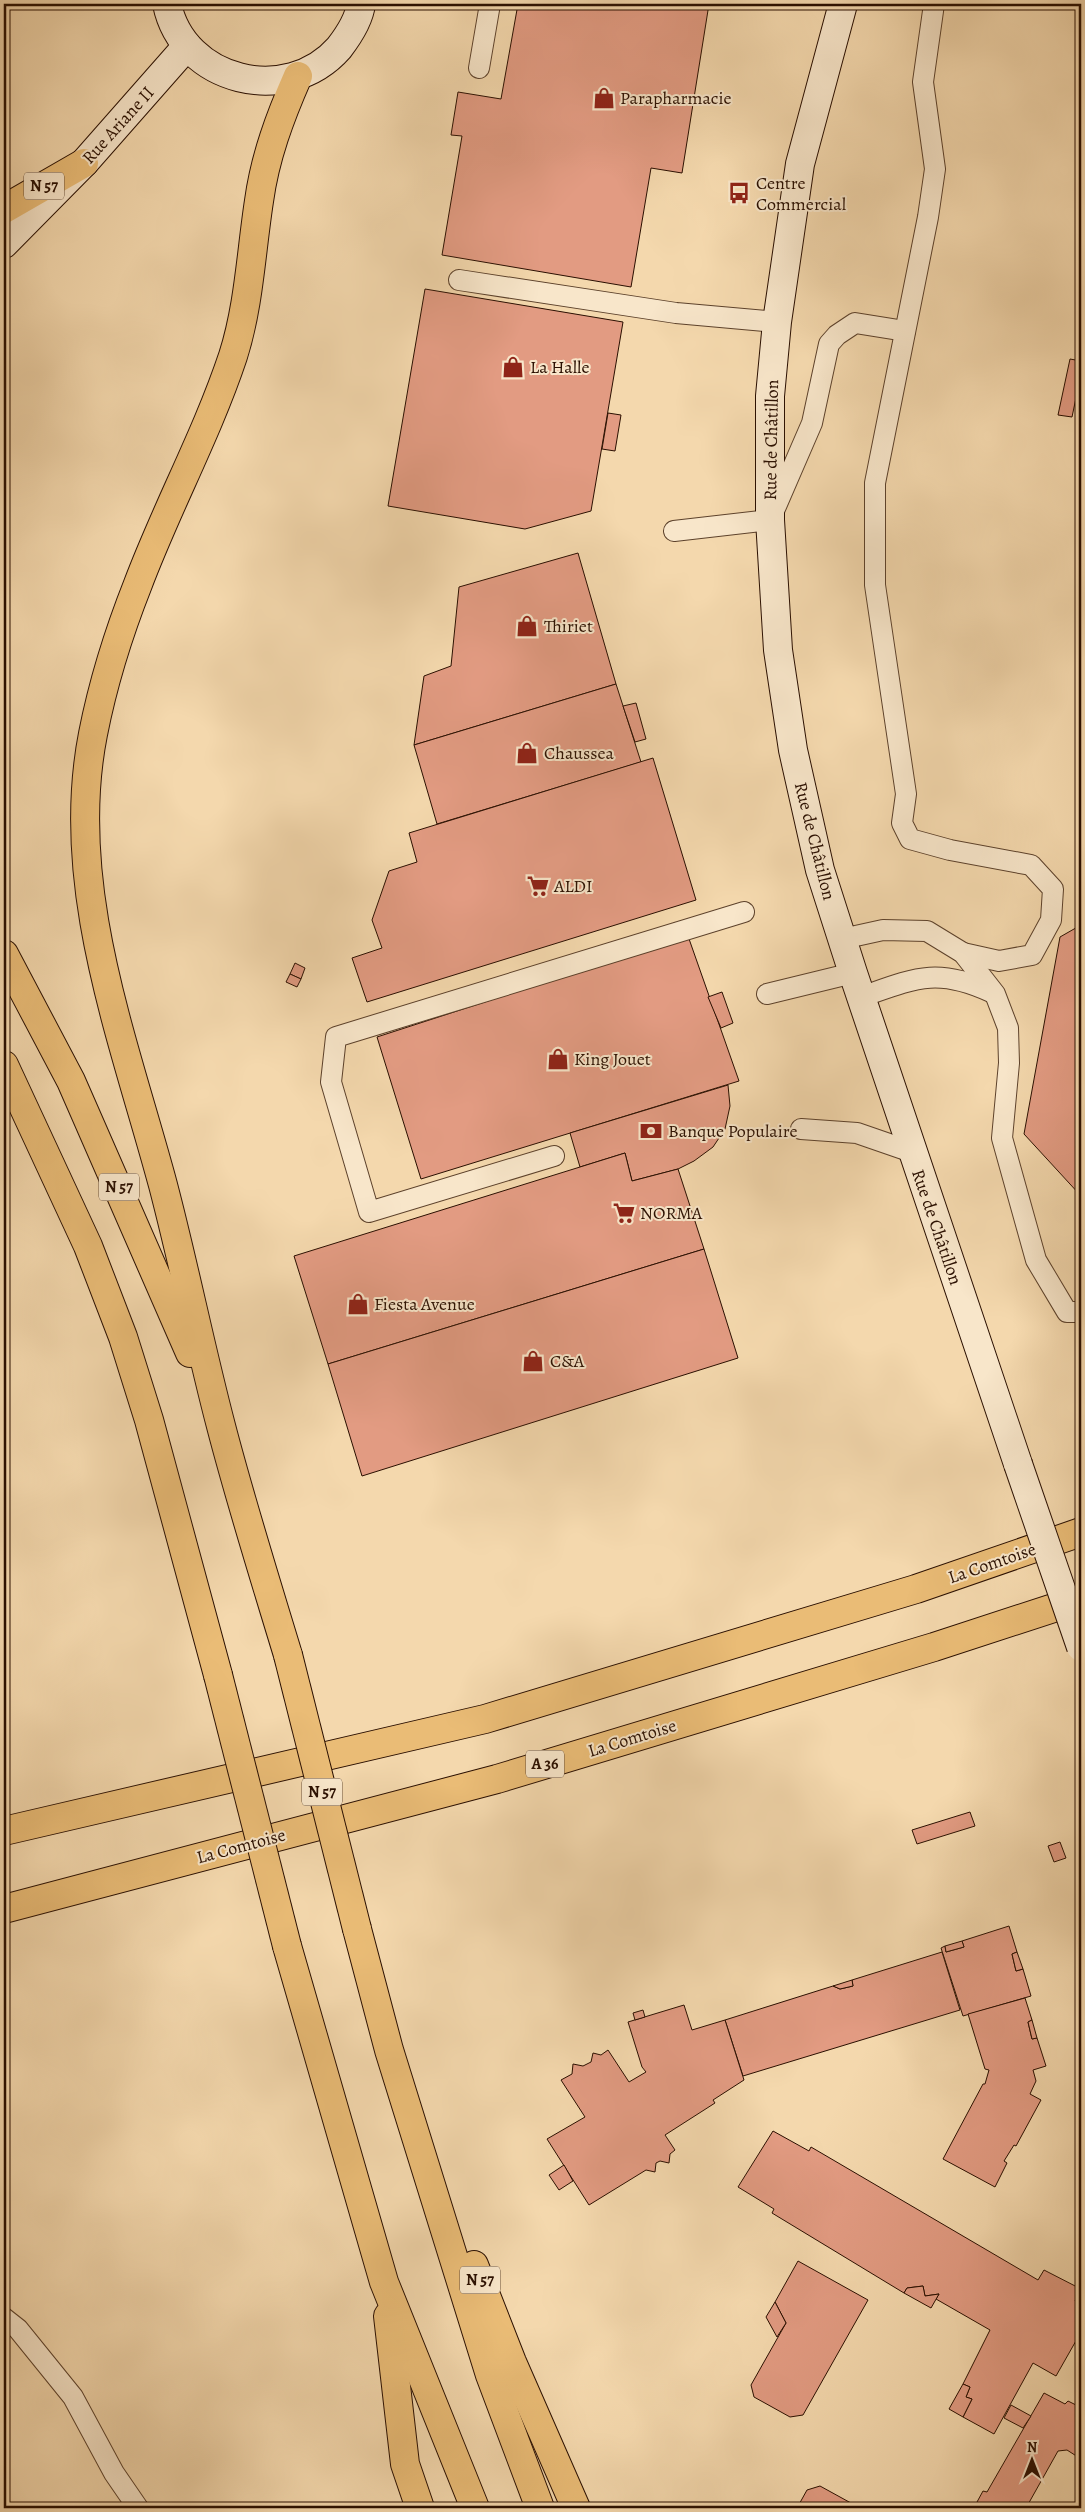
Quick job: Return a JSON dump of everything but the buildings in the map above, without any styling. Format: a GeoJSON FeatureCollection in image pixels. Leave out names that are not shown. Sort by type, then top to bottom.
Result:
{"type":"FeatureCollection","features":[{"type":"Feature","properties":{"kind":"highway"},"geometry":{"type":"LineString","coordinates":[[221,1426],[164,1190],[100,952],[90,900],[86,856],[86,794],[93,736],[120,634],[138,584],[219,394],[234,353],[248,286],[259,198],[273,136],[298,76]]}},
{"type":"Feature","properties":{"kind":"highway","name":"N 57"},"geometry":{"type":"LineString","coordinates":[[4,209],[84,163]]}},
{"type":"Feature","properties":{"kind":"highway","name":"N 57"},"geometry":{"type":"LineString","coordinates":[[4,954],[71,1081],[221,1426],[288,1655],[389,2050],[490,2375],[540,2508]]}},
{"type":"Feature","properties":{"kind":"highway"},"geometry":{"type":"LineString","coordinates":[[4,1065],[88,1246],[123,1337],[149,1420],[218,1675],[287,1946],[384,2282],[475,2508]]}},
{"type":"Feature","properties":{"kind":"highway","name":"La Comtoise"},"geometry":{"type":"LineString","coordinates":[[4,1831],[485,1719],[916,1589],[1081,1532]]}},
{"type":"Feature","properties":{"kind":"highway","name":"La Comtoise"},"geometry":{"type":"LineString","coordinates":[[4,1909],[497,1778],[934,1647],[1081,1599]]}},
{"type":"Feature","properties":{"kind":"highway","name":"N 57"},"geometry":{"type":"LineString","coordinates":[[389,2050],[512,2362],[576,2508]]}},
{"type":"Feature","properties":{"kind":"highway"},"geometry":{"type":"LineString","coordinates":[[384,2282],[405,2464],[420,2508]]}},
{"type":"Feature","properties":{"kind":"street"},"geometry":{"type":"LineString","coordinates":[[167,4],[175,28],[187,46],[204,62],[228,76],[256,82],[298,76],[310,71],[337,49],[349,36],[361,4]]}},
{"type":"Feature","properties":{"kind":"street","name":"Rue de Châtillon"},"geometry":{"type":"LineString","coordinates":[[843,4],[800,164],[777,322],[770,396],[770,520],[778,650],[793,750],[820,870],[912,1152],[1081,1647]]}},
{"type":"Feature","properties":{"kind":"street","name":"Rue Ariane II"},"geometry":{"type":"LineString","coordinates":[[4,244],[84,163],[187,46]]}},
{"type":"Feature","properties":{"kind":"lane"},"geometry":{"type":"LineString","coordinates":[[479,68],[490,4]]}},
{"type":"Feature","properties":{"kind":"lane"},"geometry":{"type":"LineString","coordinates":[[842,940],[883,930],[926,932],[963,953],[1000,961],[1032,955],[1051,920],[1053,889],[1031,865],[950,850],[910,839],[902,823],[906,794],[875,584],[875,483],[928,217],[935,169],[923,82],[934,4]]}},
{"type":"Feature","properties":{"kind":"lane"},"geometry":{"type":"LineString","coordinates":[[459,280],[676,313],[777,322]]}},
{"type":"Feature","properties":{"kind":"lane"},"geometry":{"type":"LineString","coordinates":[[674,531],[770,520],[812,423],[829,344],[855,324],[905,332]]}},
{"type":"Feature","properties":{"kind":"lane"},"geometry":{"type":"LineString","coordinates":[[554,1156],[369,1212],[331,1082],[336,1037],[744,912]]}},
{"type":"Feature","properties":{"kind":"lane"},"geometry":{"type":"LineString","coordinates":[[963,953],[995,994],[1008,1028],[1010,1063],[1002,1138],[1036,1260],[1068,1312],[1081,1312]]}},
{"type":"Feature","properties":{"kind":"lane"},"geometry":{"type":"LineString","coordinates":[[766,994],[945,976],[968,981],[995,994]]}},
{"type":"Feature","properties":{"kind":"lane"},"geometry":{"type":"LineString","coordinates":[[801,1129],[857,1133],[912,1152]]}},
{"type":"Feature","properties":{"kind":"lane"},"geometry":{"type":"LineString","coordinates":[[4,2318],[18,2329],[73,2396],[114,2473],[138,2508]]}},
{"type":"Feature","properties":{"kind":"place","name":"Parapharmacie"},"geometry":{"type":"Point","coordinates":[604,98]}},
{"type":"Feature","properties":{"kind":"place","name":"Centre Commercial"},"geometry":{"type":"Point","coordinates":[739,193]}},
{"type":"Feature","properties":{"kind":"place","name":"La Halle"},"geometry":{"type":"Point","coordinates":[513,367]}},
{"type":"Feature","properties":{"kind":"place","name":"Thiriet"},"geometry":{"type":"Point","coordinates":[527,626]}},
{"type":"Feature","properties":{"kind":"place","name":"Chaussea"},"geometry":{"type":"Point","coordinates":[527,753]}},
{"type":"Feature","properties":{"kind":"place","name":"ALDI"},"geometry":{"type":"Point","coordinates":[538,886]}},
{"type":"Feature","properties":{"kind":"place","name":"King Jouet"},"geometry":{"type":"Point","coordinates":[558,1059]}},
{"type":"Feature","properties":{"kind":"place","name":"Banque Populaire"},"geometry":{"type":"Point","coordinates":[651,1131]}},
{"type":"Feature","properties":{"kind":"place","name":"NORMA"},"geometry":{"type":"Point","coordinates":[624,1213]}},
{"type":"Feature","properties":{"kind":"place","name":"Fiesta Avenue"},"geometry":{"type":"Point","coordinates":[358,1304]}},
{"type":"Feature","properties":{"kind":"place","name":"C&A"},"geometry":{"type":"Point","coordinates":[533,1361]}}]}
